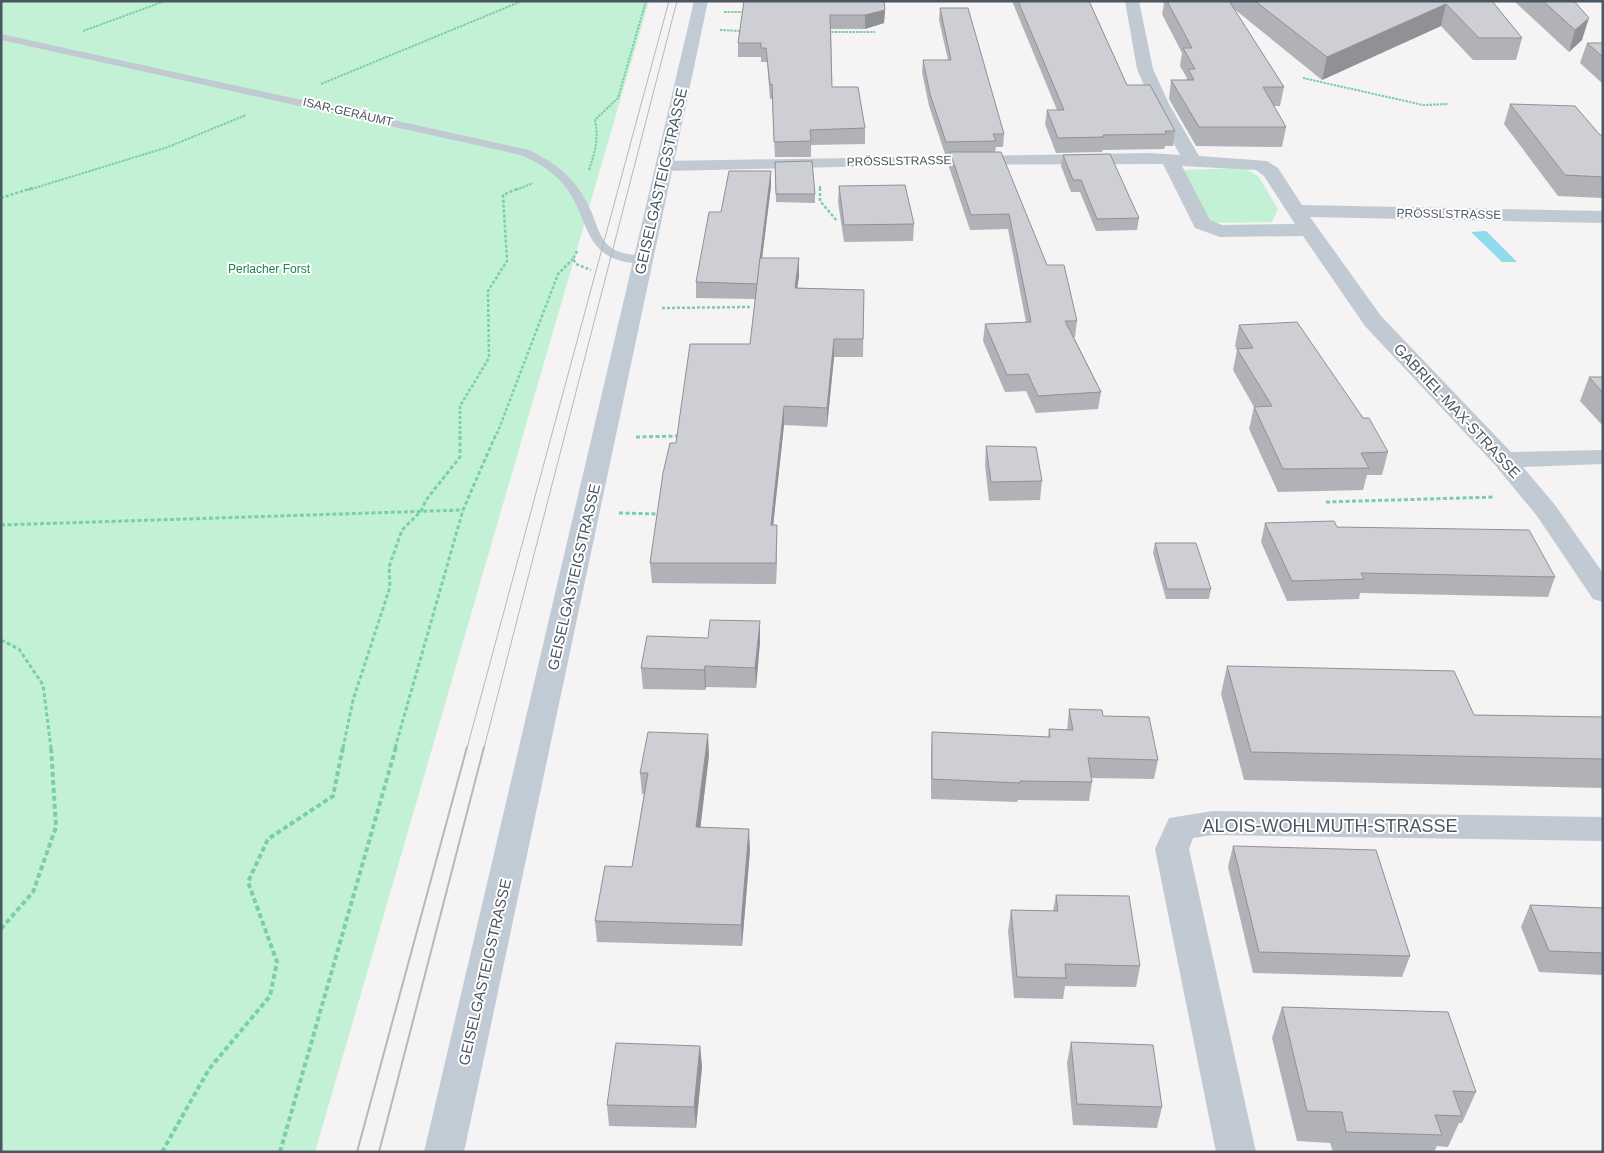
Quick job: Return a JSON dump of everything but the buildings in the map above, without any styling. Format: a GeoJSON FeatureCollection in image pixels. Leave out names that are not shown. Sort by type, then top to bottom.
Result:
{"type":"FeatureCollection","features":[{"type":"Feature","properties":{"kind":"main road","name":"GEISELGASTEIGSTRASSE"},"geometry":{"type":"LineString","coordinates":[[444,1152],[698,14]]}},
{"type":"Feature","properties":{"kind":"street"},"geometry":{"type":"LineString","coordinates":[[1132,1],[1136,13],[1139,49],[1145,70],[1193,161]]}},
{"type":"Feature","properties":{"kind":"street"},"geometry":{"type":"LineString","coordinates":[[1170,160],[1202,224],[1220,231],[1308,230]]}},
{"type":"Feature","properties":{"kind":"street","name":"PRÖSSLSTRASSE"},"geometry":{"type":"LineString","coordinates":[[665,166],[818,162],[1193,161]]}},
{"type":"Feature","properties":{"kind":"street","name":"GABRIEL-MAX-STRASSE"},"geometry":{"type":"LineString","coordinates":[[1193,161],[1261,165],[1271,172],[1308,230],[1373,321],[1504,460],[1533,496],[1603,593]]}},
{"type":"Feature","properties":{"kind":"street","name":"PRÖSSLSTRASSE"},"geometry":{"type":"LineString","coordinates":[[1295,210],[1603,217]]}},
{"type":"Feature","properties":{"kind":"street"},"geometry":{"type":"LineString","coordinates":[[1504,460],[1603,457]]}},
{"type":"Feature","properties":{"kind":"street","name":"ALOIS-WOHLMUTH-STRASSE"},"geometry":{"type":"LineString","coordinates":[[1236,1152],[1172,849],[1181,827],[1213,823],[1603,830]]}},
{"type":"Feature","properties":{"kind":"lane","name":"ISAR-GERÄUMT"},"geometry":{"type":"LineString","coordinates":[[1,37],[521,151],[548,162],[564,179],[578,196],[589,225],[602,249],[612,255],[626,259],[644,260]]}},
{"type":"Feature","properties":{"kind":"path"},"geometry":{"type":"LineString","coordinates":[[83,31],[165,1]]}},
{"type":"Feature","properties":{"kind":"path"},"geometry":{"type":"LineString","coordinates":[[162,1152],[209,1069],[270,996],[277,962],[248,882],[268,840],[333,796],[353,700],[390,587],[389,566],[402,530],[421,511],[426,500],[460,457],[460,406],[489,358],[488,291],[507,261],[503,195],[539,181],[564,179],[575,173],[590,170],[597,146],[598,133],[595,120],[618,98],[646,1]]}},
{"type":"Feature","properties":{"kind":"path"},"geometry":{"type":"LineString","coordinates":[[698,14],[754,12]]}},
{"type":"Feature","properties":{"kind":"path"},"geometry":{"type":"LineString","coordinates":[[698,14],[746,31]]}},
{"type":"Feature","properties":{"kind":"path"},"geometry":{"type":"LineString","coordinates":[[826,32],[876,32]]}},
{"type":"Feature","properties":{"kind":"path"},"geometry":{"type":"LineString","coordinates":[[1303,78],[1423,105],[1448,104]]}},
{"type":"Feature","properties":{"kind":"path"},"geometry":{"type":"LineString","coordinates":[[818,162],[820,201],[837,222]]}},
{"type":"Feature","properties":{"kind":"path"},"geometry":{"type":"LineString","coordinates":[[280,1152],[463,510],[484,466],[558,274],[573,259]]}},
{"type":"Feature","properties":{"kind":"path"},"geometry":{"type":"LineString","coordinates":[[633,309],[752,307]]}},
{"type":"Feature","properties":{"kind":"path"},"geometry":{"type":"LineString","coordinates":[[605,437],[686,436]]}},
{"type":"Feature","properties":{"kind":"path"},"geometry":{"type":"LineString","coordinates":[[1326,502],[1533,496]]}},
{"type":"Feature","properties":{"kind":"path"},"geometry":{"type":"LineString","coordinates":[[1,526],[463,510]]}},
{"type":"Feature","properties":{"kind":"path"},"geometry":{"type":"LineString","coordinates":[[641,514],[668,514]]}},
{"type":"Feature","properties":{"kind":"path"},"geometry":{"type":"LineString","coordinates":[[1,640],[19,650],[43,685],[54,770],[56,827],[33,892],[1,929]]}},
{"type":"Feature","properties":{"kind":"green space","name":"Perlacher Forst"},"geometry":{"type":"Polygon","coordinates":[[[1,1],[649,1],[315,1152],[1,1152],[1,1]]]}},
{"type":"Feature","properties":{"kind":"green space"},"geometry":{"type":"Polygon","coordinates":[[[1244,168],[1258,176],[1278,209],[1272,222],[1208,223],[1182,170],[1244,168]]]}},
{"type":"Feature","properties":{"kind":"water"},"geometry":{"type":"Polygon","coordinates":[[[1486,231],[1517,262],[1502,262],[1471,232],[1486,231]]]}},
{"type":"Feature","properties":{"kind":"tram line"},"geometry":{"type":"LineString","coordinates":[[467,748],[669,1]]}},
{"type":"Feature","properties":{"kind":"tram line"},"geometry":{"type":"LineString","coordinates":[[484,748],[677,1]]}},
{"type":"Feature","properties":{"kind":"tram line"},"geometry":{"type":"LineString","coordinates":[[357,1152],[467,747]]}},
{"type":"Feature","properties":{"kind":"tram line"},"geometry":{"type":"LineString","coordinates":[[379,1152],[484,747]]}}]}
